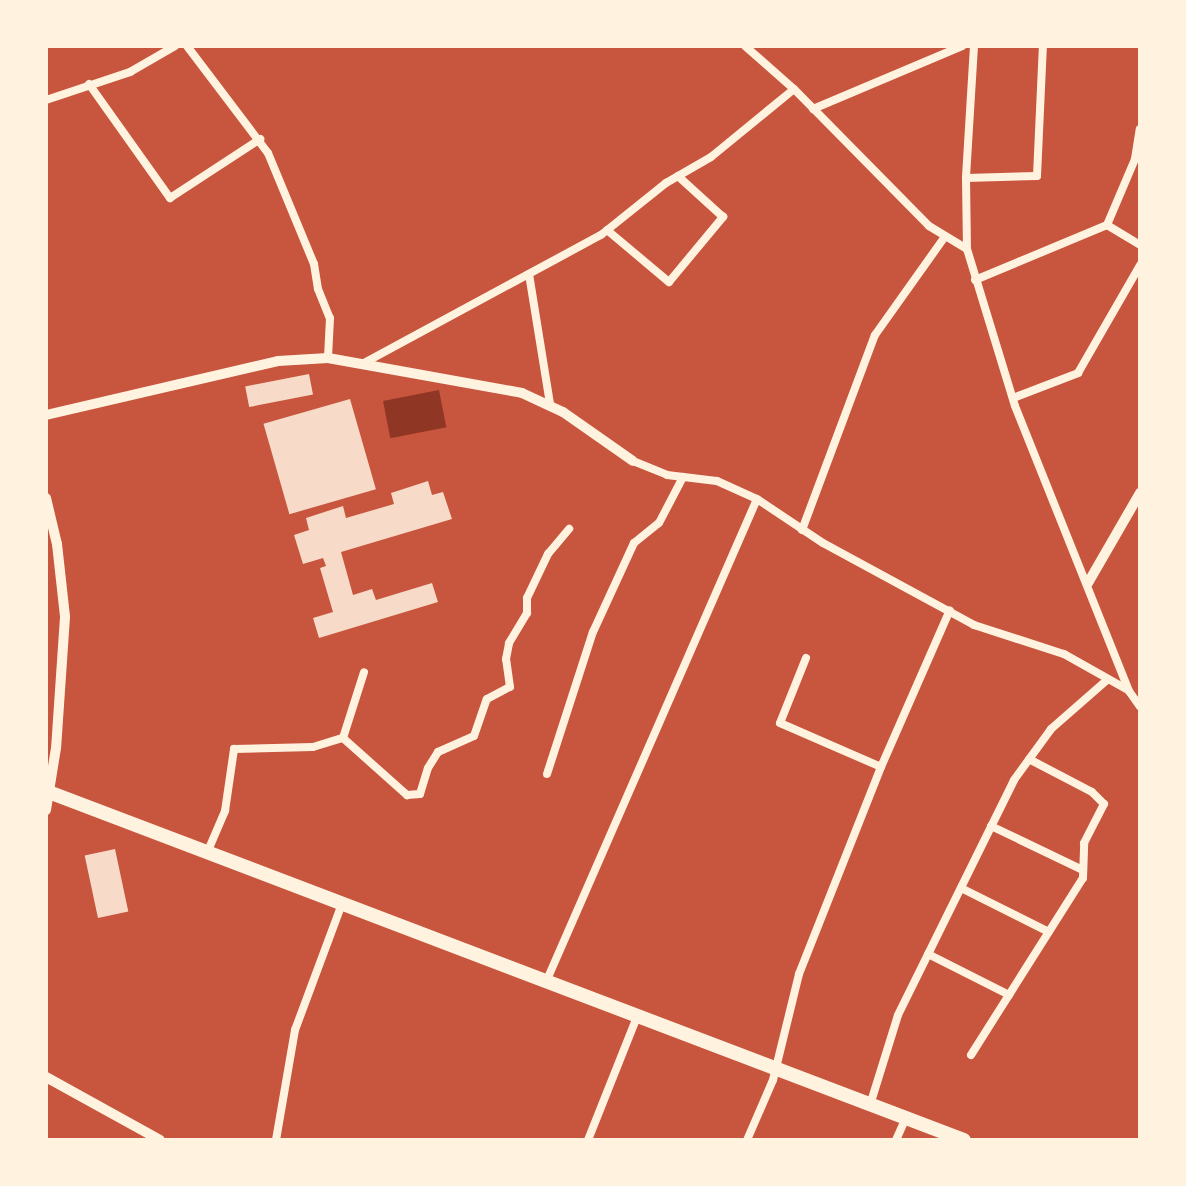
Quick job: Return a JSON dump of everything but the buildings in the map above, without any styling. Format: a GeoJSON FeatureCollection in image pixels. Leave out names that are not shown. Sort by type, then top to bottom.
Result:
{"type":"FeatureCollection","features":[{"type":"Feature","properties":{"kind":"highway"},"geometry":{"type":"LineString","coordinates":[[48,792],[341,906],[964,1140]]}},
{"type":"Feature","properties":{"kind":"street"},"geometry":{"type":"LineString","coordinates":[[46,100],[130,72],[175,46]]}},
{"type":"Feature","properties":{"kind":"street"},"geometry":{"type":"LineString","coordinates":[[187,46],[260,139],[314,264],[318,289],[330,318],[328,358]]}},
{"type":"Feature","properties":{"kind":"street"},"geometry":{"type":"LineString","coordinates":[[745,46],[794,89],[944,238],[967,249]]}},
{"type":"Feature","properties":{"kind":"street"},"geometry":{"type":"LineString","coordinates":[[813,109],[962,46]]}},
{"type":"Feature","properties":{"kind":"street"},"geometry":{"type":"LineString","coordinates":[[974,46],[966,178],[967,249],[1013,398],[1129,691],[1140,707]]}},
{"type":"Feature","properties":{"kind":"street"},"geometry":{"type":"LineString","coordinates":[[966,178],[1037,176],[1043,46]]}},
{"type":"Feature","properties":{"kind":"street"},"geometry":{"type":"LineString","coordinates":[[89,84],[170,198],[260,139]]}},
{"type":"Feature","properties":{"kind":"street"},"geometry":{"type":"LineString","coordinates":[[364,363],[607,230],[678,176],[711,157],[794,89]]}},
{"type":"Feature","properties":{"kind":"street"},"geometry":{"type":"LineString","coordinates":[[975,280],[1107,225],[1135,159],[1140,129]]}},
{"type":"Feature","properties":{"kind":"street"},"geometry":{"type":"LineString","coordinates":[[607,230],[669,282],[723,217],[678,176]]}},
{"type":"Feature","properties":{"kind":"street"},"geometry":{"type":"LineString","coordinates":[[1107,225],[1140,245]]}},
{"type":"Feature","properties":{"kind":"street"},"geometry":{"type":"LineString","coordinates":[[802,530],[875,335],[944,238]]}},
{"type":"Feature","properties":{"kind":"street"},"geometry":{"type":"LineString","coordinates":[[1013,398],[1078,373],[1140,265]]}},
{"type":"Feature","properties":{"kind":"street"},"geometry":{"type":"LineString","coordinates":[[529,274],[550,404]]}},
{"type":"Feature","properties":{"kind":"street"},"geometry":{"type":"LineString","coordinates":[[46,415],[278,361],[328,358],[494,386],[550,404],[633,461],[683,477],[702,477],[757,499],[802,530],[1002,637],[1064,654],[1129,691]]}},
{"type":"Feature","properties":{"kind":"street"},"geometry":{"type":"LineString","coordinates":[[547,774],[593,632],[634,543],[659,523],[683,477]]}},
{"type":"Feature","properties":{"kind":"street"},"geometry":{"type":"LineString","coordinates":[[1088,583],[1140,493]]}},
{"type":"Feature","properties":{"kind":"street"},"geometry":{"type":"LineString","coordinates":[[46,498],[57,544],[65,617],[46,810]]}},
{"type":"Feature","properties":{"kind":"street"},"geometry":{"type":"LineString","coordinates":[[546,982],[757,499]]}},
{"type":"Feature","properties":{"kind":"street"},"geometry":{"type":"LineString","coordinates":[[343,738],[407,795],[420,794],[428,768],[438,752],[474,736],[487,699],[510,687],[506,659],[509,643],[527,613],[527,598],[548,554],[569,529]]}},
{"type":"Feature","properties":{"kind":"street"},"geometry":{"type":"LineString","coordinates":[[747,1140],[773,1080],[799,974],[881,767],[950,610]]}},
{"type":"Feature","properties":{"kind":"street"},"geometry":{"type":"LineString","coordinates":[[806,658],[780,723],[881,767]]}},
{"type":"Feature","properties":{"kind":"street"},"geometry":{"type":"LineString","coordinates":[[343,738],[364,672]]}},
{"type":"Feature","properties":{"kind":"street"},"geometry":{"type":"LineString","coordinates":[[870,1105],[898,1015],[991,826],[1029,759],[1051,729],[1107,680]]}},
{"type":"Feature","properties":{"kind":"street"},"geometry":{"type":"LineString","coordinates":[[207,854],[225,811],[234,749],[313,747],[343,738]]}},
{"type":"Feature","properties":{"kind":"street"},"geometry":{"type":"LineString","coordinates":[[971,1055],[1083,878],[1084,843],[1104,804],[1092,792],[1029,759]]}},
{"type":"Feature","properties":{"kind":"street"},"geometry":{"type":"LineString","coordinates":[[991,826],[1083,870]]}},
{"type":"Feature","properties":{"kind":"street"},"geometry":{"type":"LineString","coordinates":[[961,888],[1049,932]]}},
{"type":"Feature","properties":{"kind":"street"},"geometry":{"type":"LineString","coordinates":[[276,1140],[295,1030],[341,906]]}},
{"type":"Feature","properties":{"kind":"street"},"geometry":{"type":"LineString","coordinates":[[928,954],[1009,995]]}},
{"type":"Feature","properties":{"kind":"street"},"geometry":{"type":"LineString","coordinates":[[588,1140],[637,1017]]}},
{"type":"Feature","properties":{"kind":"street"},"geometry":{"type":"LineString","coordinates":[[46,1077],[152,1138]]}},
{"type":"Feature","properties":{"kind":"street"},"geometry":{"type":"LineString","coordinates":[[896,1140],[906,1118]]}},
{"type":"Feature","properties":{"kind":"shaded area"},"geometry":{"type":"Polygon","coordinates":[[[439,390],[446,427],[390,438],[383,401],[439,390]]]}}]}
